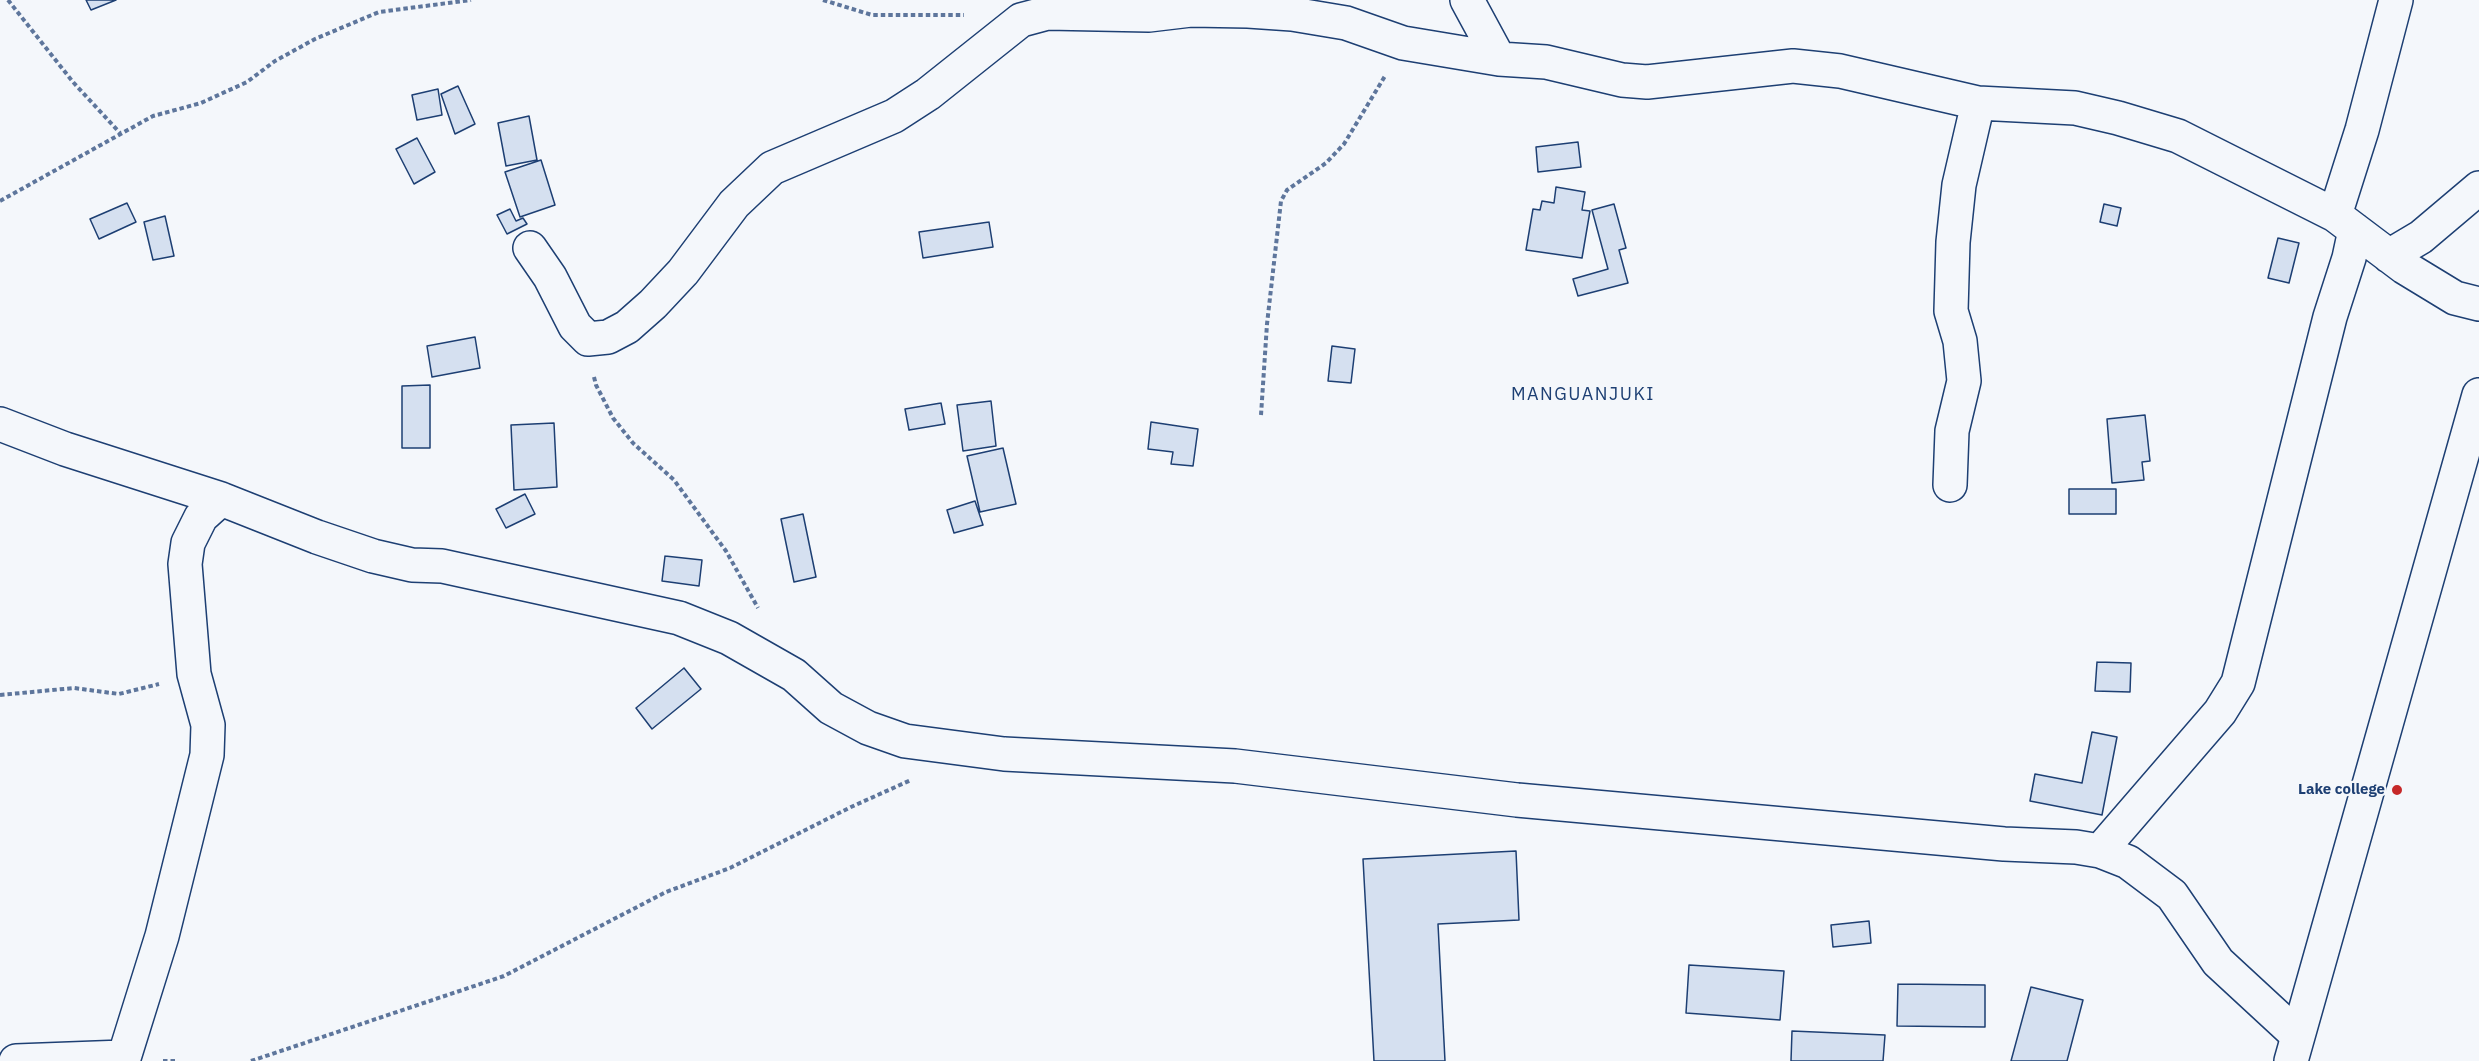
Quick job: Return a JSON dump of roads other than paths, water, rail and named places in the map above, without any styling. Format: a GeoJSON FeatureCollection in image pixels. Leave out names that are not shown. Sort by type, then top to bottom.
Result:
{"type":"FeatureCollection","features":[{"type":"Feature","properties":{"kind":"street"},"geometry":{"type":"LineString","coordinates":[[1467,0],[1500,59]]}},
{"type":"Feature","properties":{"kind":"street"},"geometry":{"type":"LineString","coordinates":[[2100,851],[2220,711],[2238,683],[2330,317],[2349,258],[2345,223],[2362,130],[2396,0]]}},
{"type":"Feature","properties":{"kind":"street"},"geometry":{"type":"LineString","coordinates":[[530,248],[550,277],[575,326],[588,339],[608,337],[627,327],[653,304],[683,272],[734,204],[772,168],[894,116],[928,94],[1021,20],[1047,13],[1149,15],[1191,10],[1248,10],[1292,14],[1346,23],[1403,43],[1500,59],[1546,63],[1622,80],[1647,81],[1793,66],[1840,71],[1978,104],[2075,108],[2118,118],[2178,136],[2345,223],[2389,256],[2455,298],[2479,303]]}},
{"type":"Feature","properties":{"kind":"street"},"geometry":{"type":"LineString","coordinates":[[1950,485],[1952,431],[1964,381],[1960,341],[1951,310],[1953,242],[1959,185],[1978,104]]}},
{"type":"Feature","properties":{"kind":"street"},"geometry":{"type":"LineString","coordinates":[[2389,256],[2421,237],[2479,188]]}},
{"type":"Feature","properties":{"kind":"street"},"geometry":{"type":"LineString","coordinates":[[2294,1048],[2479,395]]}},
{"type":"Feature","properties":{"kind":"street"},"geometry":{"type":"LineString","coordinates":[[0,424],[65,449],[221,499],[317,537],[373,556],[412,565],[442,566],[680,618],[729,638],[794,675],[831,708],[868,729],[905,741],[1004,754],[1234,766],[1517,801],[2004,844],[2076,847],[2100,851],[2128,862],[2172,895],[2218,962],[2294,1048]]}},
{"type":"Feature","properties":{"kind":"street"},"geometry":{"type":"LineString","coordinates":[[16,1061],[123,1059],[162,936],[207,755],[208,725],[195,674],[185,564],[188,543],[201,517],[221,499]]}},
{"type":"Feature","properties":{"kind":"place","name":"Lake college"},"geometry":{"type":"Point","coordinates":[2397,790]}},
{"type":"Feature","properties":{"kind":"district","name":"MANGUANJUKI"},"geometry":{"type":"Point","coordinates":[1583,395]}}]}
